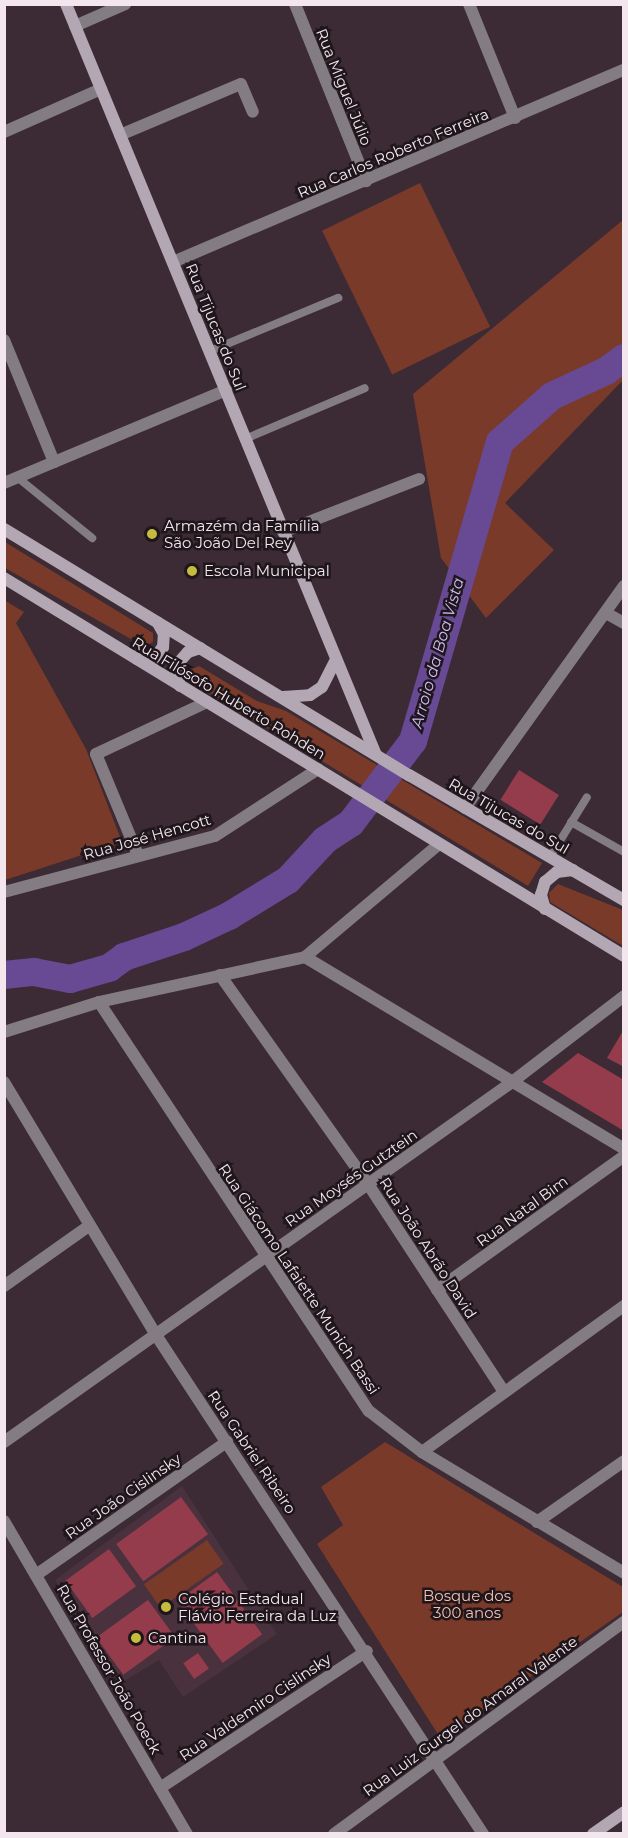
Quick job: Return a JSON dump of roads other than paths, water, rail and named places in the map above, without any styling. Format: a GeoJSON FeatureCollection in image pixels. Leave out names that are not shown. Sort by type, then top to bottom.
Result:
{"type":"FeatureCollection","features":[{"type":"Feature","properties":{"kind":"main road","name":"Rua Tijucas do Sul"},"geometry":{"type":"LineString","coordinates":[[66,4],[226,390],[335,662],[378,756],[624,900]]}},
{"type":"Feature","properties":{"kind":"main road","name":"Rua Filósofo Huberto Rohden"},"geometry":{"type":"LineString","coordinates":[[4,529],[378,756]]}},
{"type":"Feature","properties":{"kind":"main road","name":"Rua Filósofo Huberto Rohden"},"geometry":{"type":"LineString","coordinates":[[4,578],[439,844]]}},
{"type":"Feature","properties":{"kind":"main road"},"geometry":{"type":"LineString","coordinates":[[135,659],[155,657],[163,647],[164,634],[158,622]]}},
{"type":"Feature","properties":{"kind":"main road"},"geometry":{"type":"LineString","coordinates":[[180,686],[177,673],[180,661],[188,652],[200,648]]}},
{"type":"Feature","properties":{"kind":"main road"},"geometry":{"type":"LineString","coordinates":[[281,697],[310,695],[331,676],[335,662]]}},
{"type":"Feature","properties":{"kind":"main road"},"geometry":{"type":"LineString","coordinates":[[439,844],[624,956]]}},
{"type":"Feature","properties":{"kind":"main road"},"geometry":{"type":"LineString","coordinates":[[545,909],[541,896],[545,882],[557,872],[573,870]]}},
{"type":"Feature","properties":{"kind":"main road"},"geometry":{"type":"LineString","coordinates":[[593,1833],[624,1812]]}},
{"type":"Feature","properties":{"kind":"street"},"geometry":{"type":"LineString","coordinates":[[75,26],[125,4]]}},
{"type":"Feature","properties":{"kind":"street","name":"Rua Miguel Júlio"},"geometry":{"type":"LineString","coordinates":[[295,4],[366,181]]}},
{"type":"Feature","properties":{"kind":"street"},"geometry":{"type":"LineString","coordinates":[[469,4],[515,118]]}},
{"type":"Feature","properties":{"kind":"street","name":"Rua Carlos Roberto Ferreira"},"geometry":{"type":"LineString","coordinates":[[173,262],[624,70]]}},
{"type":"Feature","properties":{"kind":"street"},"geometry":{"type":"LineString","coordinates":[[120,135],[240,84],[253,112]]}},
{"type":"Feature","properties":{"kind":"street"},"geometry":{"type":"LineString","coordinates":[[4,132],[101,89]]}},
{"type":"Feature","properties":{"kind":"street"},"geometry":{"type":"LineString","coordinates":[[5,343],[54,462]]}},
{"type":"Feature","properties":{"kind":"street"},"geometry":{"type":"LineString","coordinates":[[4,483],[226,390]]}},
{"type":"Feature","properties":{"kind":"street"},"geometry":{"type":"LineString","coordinates":[[283,532],[419,479]]}},
{"type":"Feature","properties":{"kind":"street"},"geometry":{"type":"LineString","coordinates":[[465,808],[624,586]]}},
{"type":"Feature","properties":{"kind":"street"},"geometry":{"type":"LineString","coordinates":[[606,613],[624,623]]}},
{"type":"Feature","properties":{"kind":"street"},"geometry":{"type":"LineString","coordinates":[[138,855],[96,754],[207,702]]}},
{"type":"Feature","properties":{"kind":"street","name":"Rua José Hencott"},"geometry":{"type":"LineString","coordinates":[[4,892],[215,836],[318,769]]}},
{"type":"Feature","properties":{"kind":"street"},"geometry":{"type":"LineString","coordinates":[[4,1032],[99,1002],[305,957],[439,844]]}},
{"type":"Feature","properties":{"kind":"street"},"geometry":{"type":"LineString","coordinates":[[305,957],[624,1149]]}},
{"type":"Feature","properties":{"kind":"street","name":"Rua João Abrão David"},"geometry":{"type":"LineString","coordinates":[[220,975],[368,1184],[504,1392]]}},
{"type":"Feature","properties":{"kind":"street","name":"Rua Moysés Gutztein"},"geometry":{"type":"LineString","coordinates":[[4,1442],[512,1082],[624,996]]}},
{"type":"Feature","properties":{"kind":"street","name":"Rua Giácomo Lafaiette Munich Bassi"},"geometry":{"type":"LineString","coordinates":[[99,1002],[265,1257],[369,1411],[422,1452],[624,1573]]}},
{"type":"Feature","properties":{"kind":"street","name":"Rua Gabriel Ribeiro"},"geometry":{"type":"LineString","coordinates":[[4,1082],[156,1335],[367,1651],[434,1760],[483,1833]]}},
{"type":"Feature","properties":{"kind":"street","name":"Rua Natal Bim"},"geometry":{"type":"LineString","coordinates":[[437,1290],[624,1156]]}},
{"type":"Feature","properties":{"kind":"street"},"geometry":{"type":"LineString","coordinates":[[4,1286],[90,1226]]}},
{"type":"Feature","properties":{"kind":"street"},"geometry":{"type":"LineString","coordinates":[[422,1452],[624,1306]]}},
{"type":"Feature","properties":{"kind":"street","name":"Rua João Cislinsky"},"geometry":{"type":"LineString","coordinates":[[36,1575],[227,1442]]}},
{"type":"Feature","properties":{"kind":"street"},"geometry":{"type":"LineString","coordinates":[[537,1522],[624,1461]]}},
{"type":"Feature","properties":{"kind":"street","name":"Rua Professor João Poeck"},"geometry":{"type":"LineString","coordinates":[[4,1521],[187,1833]]}},
{"type":"Feature","properties":{"kind":"street","name":"Rua Luiz Gurgel do Amaral Valente"},"geometry":{"type":"LineString","coordinates":[[334,1833],[624,1622]]}},
{"type":"Feature","properties":{"kind":"street","name":"Rua Valdemiro Cislinsky"},"geometry":{"type":"LineString","coordinates":[[160,1788],[367,1651]]}},
{"type":"Feature","properties":{"kind":"lane"},"geometry":{"type":"LineString","coordinates":[[210,351],[338,298]]}},
{"type":"Feature","properties":{"kind":"lane"},"geometry":{"type":"LineString","coordinates":[[245,439],[365,388]]}},
{"type":"Feature","properties":{"kind":"lane"},"geometry":{"type":"LineString","coordinates":[[17,477],[92,538]]}},
{"type":"Feature","properties":{"kind":"lane"},"geometry":{"type":"LineString","coordinates":[[550,857],[587,797]]}},
{"type":"Feature","properties":{"kind":"lane"},"geometry":{"type":"LineString","coordinates":[[571,822],[624,852]]}},
{"type":"Feature","properties":{"kind":"waterway","name":"Arroio da Boa Vista"},"geometry":{"type":"LineString","coordinates":[[4,975],[34,972],[70,979],[109,968],[124,957],[184,937],[229,916],[288,880],[325,840],[351,823],[413,741],[500,442],[552,396],[606,371],[624,358]]}},
{"type":"Feature","properties":{"kind":"place","name":"Armazém da Família São João Del Rey"},"geometry":{"type":"Point","coordinates":[152,534]}},
{"type":"Feature","properties":{"kind":"place","name":"Escola Municipal"},"geometry":{"type":"Point","coordinates":[192,571]}},
{"type":"Feature","properties":{"kind":"place","name":"Colégio Estadual Flávio Ferreira da Luz"},"geometry":{"type":"Point","coordinates":[166,1607]}},
{"type":"Feature","properties":{"kind":"place","name":"Cantina"},"geometry":{"type":"Point","coordinates":[136,1638]}},
{"type":"Feature","properties":{"kind":"park label","name":"Bosque dos 300 anos"},"geometry":{"type":"Point","coordinates":[467,1604]}}]}
